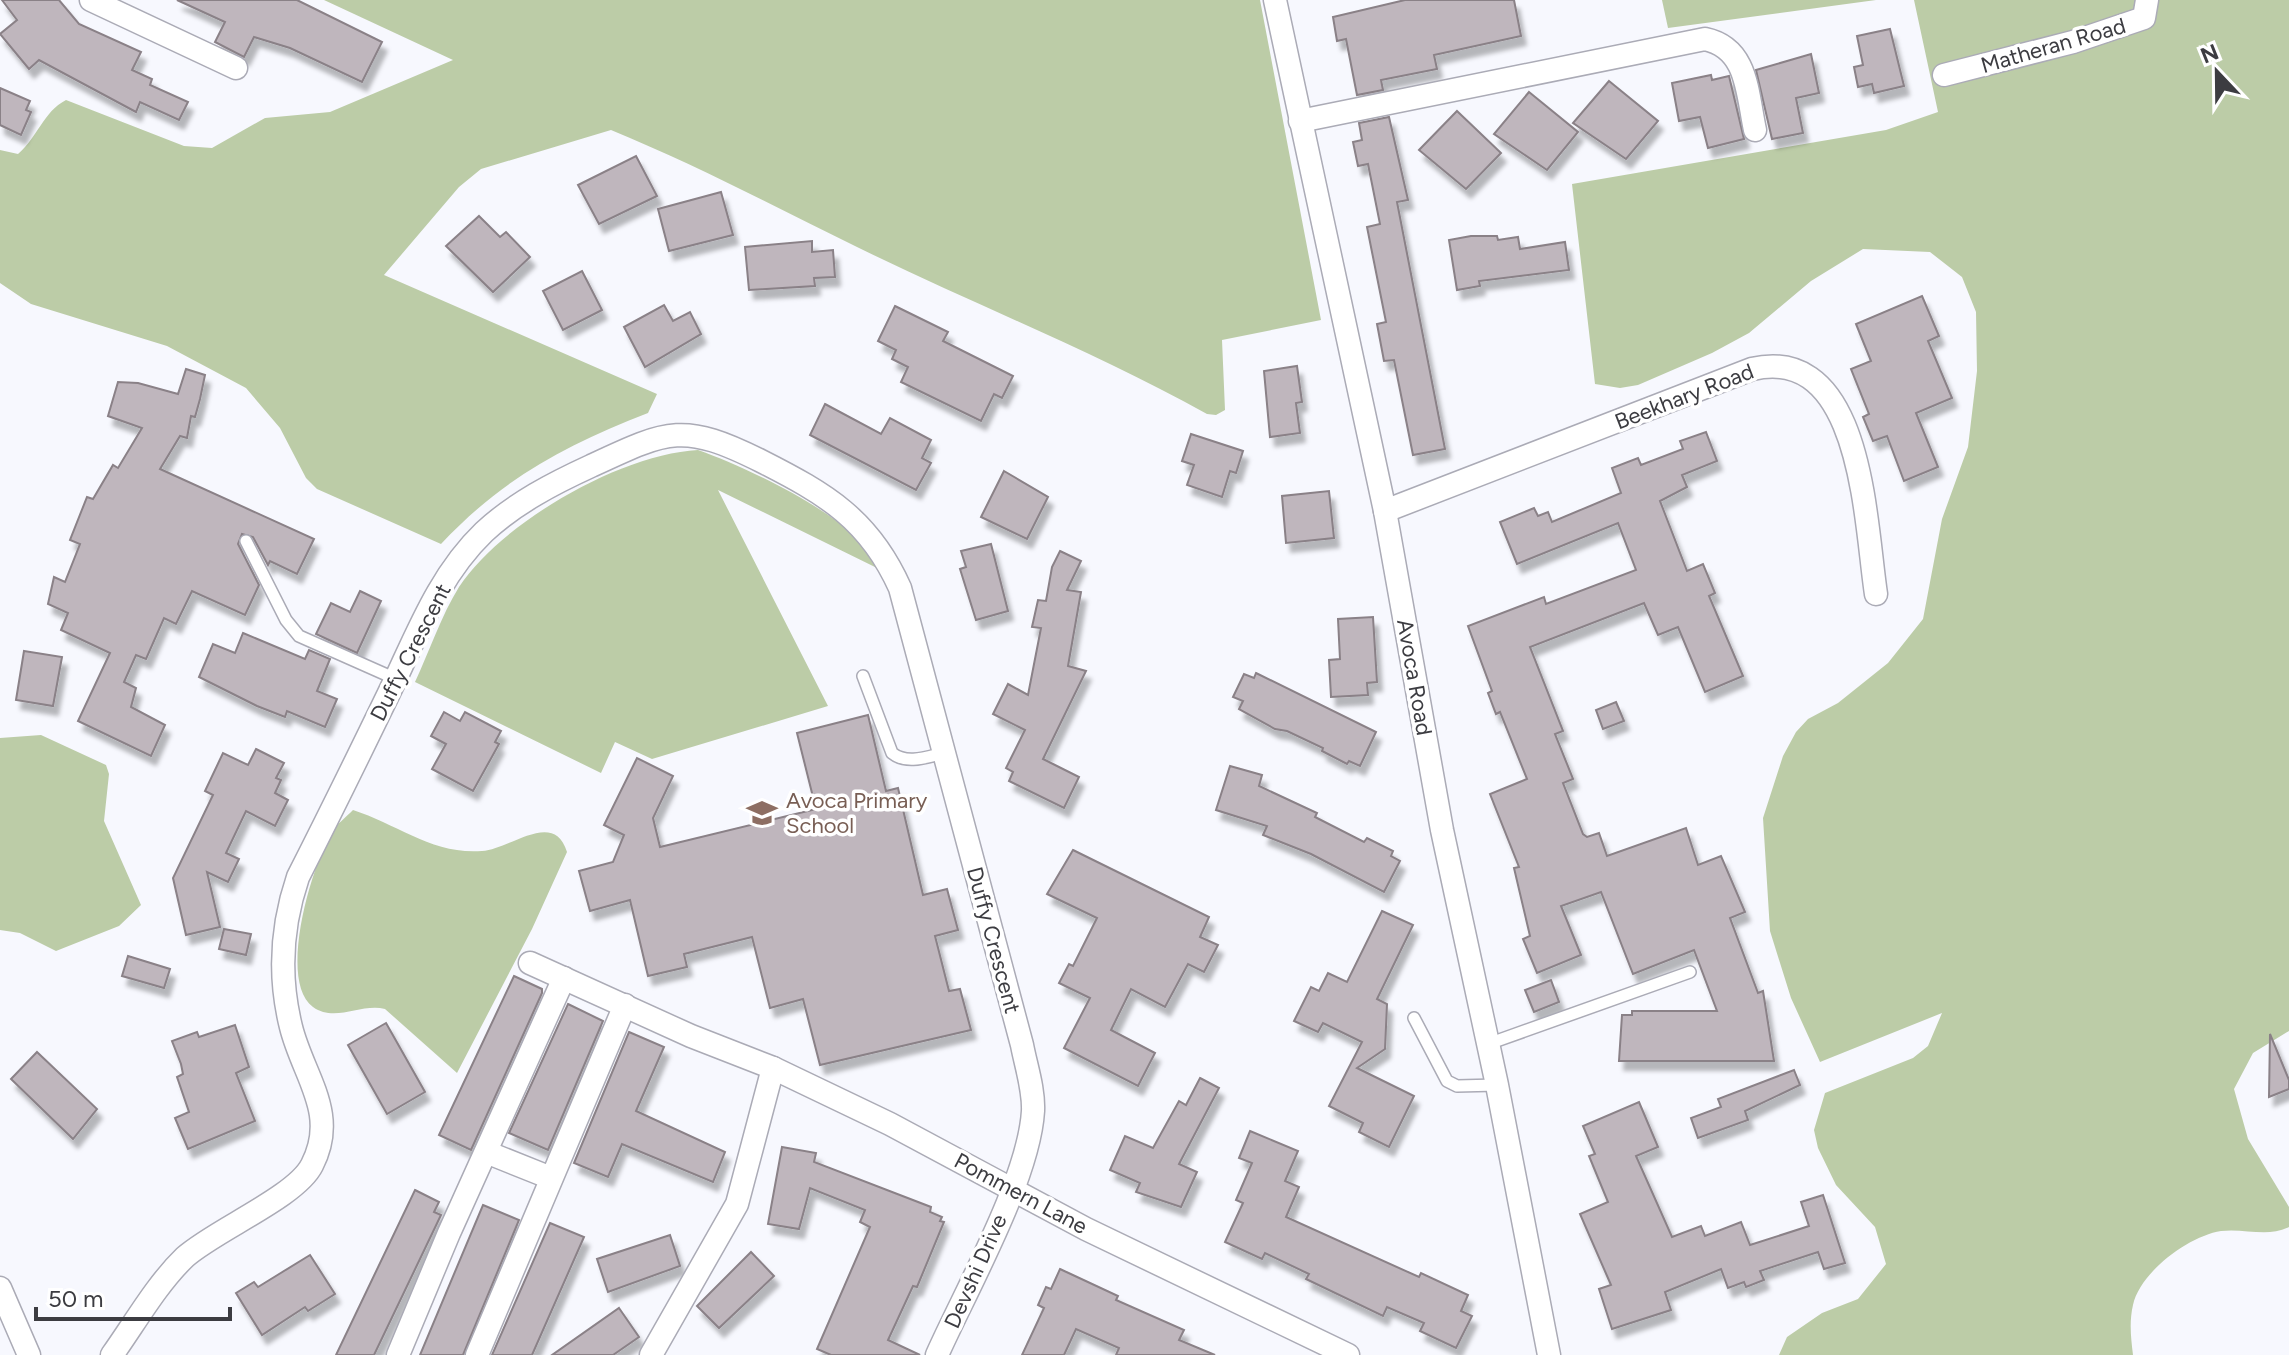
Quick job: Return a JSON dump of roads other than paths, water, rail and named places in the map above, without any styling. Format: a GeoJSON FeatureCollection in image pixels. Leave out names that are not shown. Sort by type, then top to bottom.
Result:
{"type":"FeatureCollection","features":[{"type":"Feature","properties":{"kind":"street"},"geometry":{"type":"LineString","coordinates":[[91,0],[236,68]]}},
{"type":"Feature","properties":{"kind":"street","name":"Avoca Road"},"geometry":{"type":"LineString","coordinates":[[1275,0],[1385,511],[1442,830],[1497,1085],[1549,1355]]}},
{"type":"Feature","properties":{"kind":"street","name":"Matheran Road"},"geometry":{"type":"LineString","coordinates":[[1944,75],[2073,42],[2144,18],[2147,0]]}},
{"type":"Feature","properties":{"kind":"street"},"geometry":{"type":"LineString","coordinates":[[1300,121],[1705,39],[1723,44],[1737,56],[1755,130]]}},
{"type":"Feature","properties":{"kind":"street","name":"Beekhary Road"},"geometry":{"type":"LineString","coordinates":[[1385,511],[1752,369],[1788,366],[1817,382],[1838,407],[1860,491],[1876,594]]}},
{"type":"Feature","properties":{"kind":"street","name":"Duffy Crescent"},"geometry":{"type":"LineString","coordinates":[[112,1355],[184,1259],[287,1189],[310,1170],[315,1160],[324,1119],[320,1099],[291,1029],[283,979],[287,908],[298,877],[441,585],[482,534],[509,511],[568,477],[651,437],[678,433],[702,436],[778,470],[832,501],[867,531],[885,555],[900,588],[1031,1087],[1031,1133],[1013,1187]]}},
{"type":"Feature","properties":{"kind":"street","name":"Pommern Lane"},"geometry":{"type":"LineString","coordinates":[[530,963],[691,1036],[773,1068],[1013,1187],[1086,1229],[1348,1355]]}},
{"type":"Feature","properties":{"kind":"street"},"geometry":{"type":"LineString","coordinates":[[398,1355],[564,978]]}},
{"type":"Feature","properties":{"kind":"street"},"geometry":{"type":"LineString","coordinates":[[477,1355],[625,1005]]}},
{"type":"Feature","properties":{"kind":"street"},"geometry":{"type":"LineString","coordinates":[[651,1355],[737,1204],[773,1068]]}},
{"type":"Feature","properties":{"kind":"street"},"geometry":{"type":"LineString","coordinates":[[486,1152],[551,1178]]}},
{"type":"Feature","properties":{"kind":"street","name":"Devshi Drive"},"geometry":{"type":"LineString","coordinates":[[937,1355],[1013,1187]]}},
{"type":"Feature","properties":{"kind":"street"},"geometry":{"type":"LineString","coordinates":[[0,1288],[29,1355]]}},
{"type":"Feature","properties":{"kind":"lane"},"geometry":{"type":"LineString","coordinates":[[246,541],[286,620],[299,636],[396,679]]}},
{"type":"Feature","properties":{"kind":"lane"},"geometry":{"type":"LineString","coordinates":[[863,676],[892,753],[903,760],[913,760],[944,753]]}},
{"type":"Feature","properties":{"kind":"lane"},"geometry":{"type":"LineString","coordinates":[[1488,1044],[1690,972]]}},
{"type":"Feature","properties":{"kind":"lane"},"geometry":{"type":"LineString","coordinates":[[1414,1018],[1447,1081],[1457,1086],[1497,1085]]}},
{"type":"Feature","properties":{"kind":"place","name":"Avoca Primary School"},"geometry":{"type":"Point","coordinates":[762,813]}}]}
